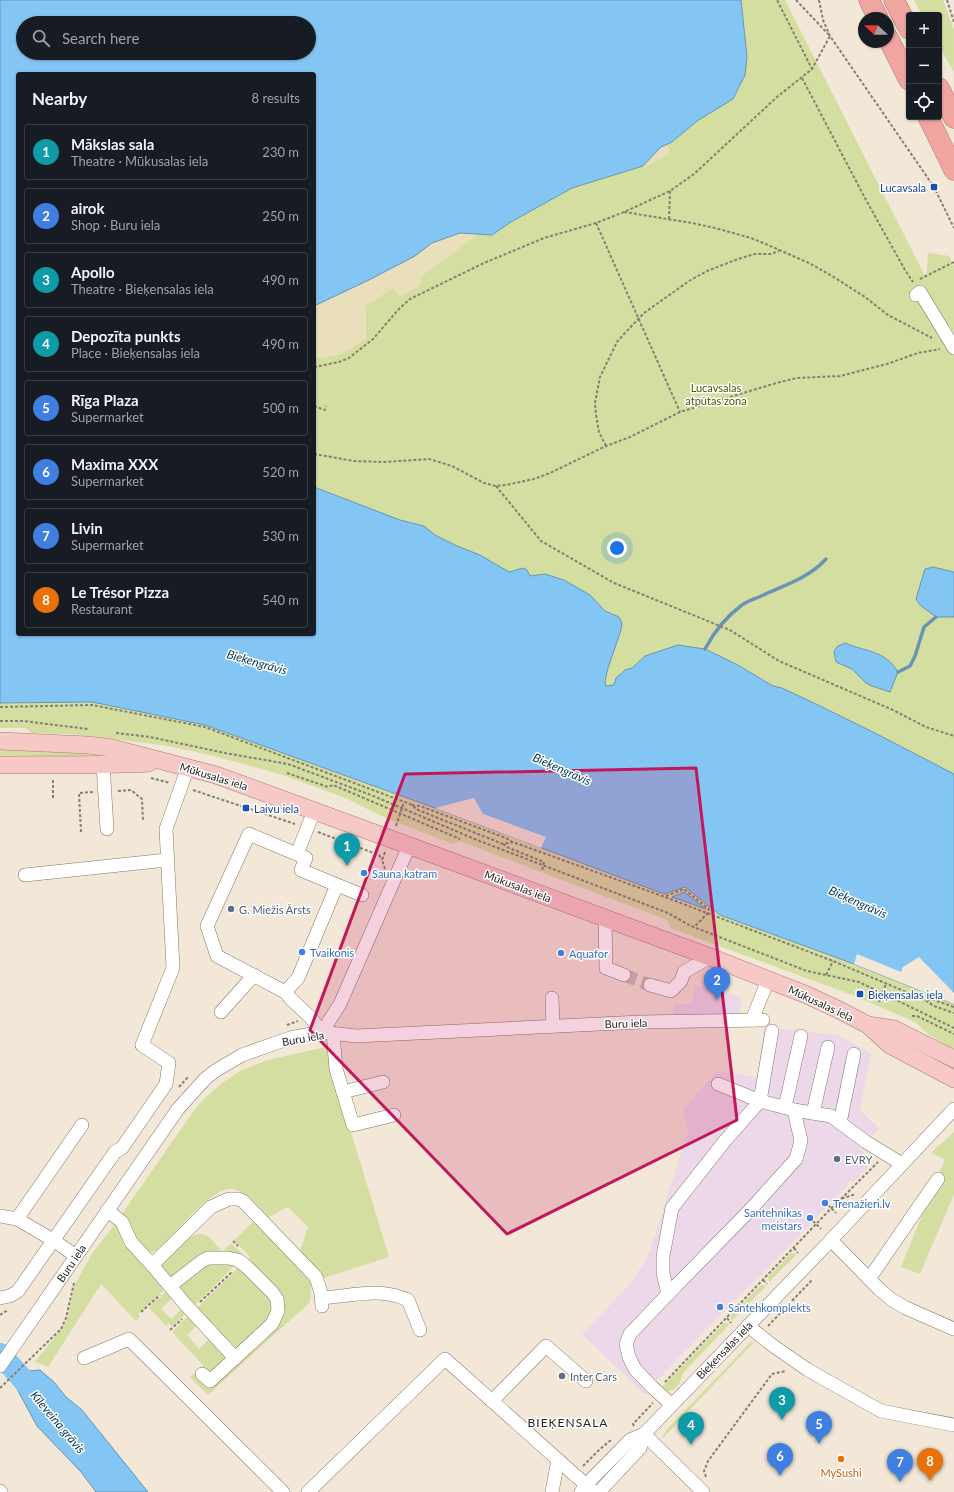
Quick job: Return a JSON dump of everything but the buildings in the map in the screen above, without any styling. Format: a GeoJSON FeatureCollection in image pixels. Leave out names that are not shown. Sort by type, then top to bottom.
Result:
{"type":"FeatureCollection","features":[{"type":"Feature","properties":{"kind":"highway"},"geometry":{"type":"LineString","coordinates":[[869,0],[875,12]]}},
{"type":"Feature","properties":{"kind":"highway"},"geometry":{"type":"LineString","coordinates":[[894,0],[906,23]]}},
{"type":"Feature","properties":{"kind":"highway"},"geometry":{"type":"LineString","coordinates":[[893,48],[906,74]]}},
{"type":"Feature","properties":{"kind":"highway"},"geometry":{"type":"LineString","coordinates":[[942,94],[954,118]]}},
{"type":"Feature","properties":{"kind":"highway"},"geometry":{"type":"LineString","coordinates":[[929,120],[954,170]]}},
{"type":"Feature","properties":{"kind":"main road","name":"Mūkusalas iela"},"geometry":{"type":"LineString","coordinates":[[0,741],[58,743],[112,748],[163,762],[188,767],[216,776],[409,846],[768,980],[833,1007],[868,1025],[890,1045],[954,1079]]}},
{"type":"Feature","properties":{"kind":"main road","name":"Mūkusalas iela"},"geometry":{"type":"LineString","coordinates":[[0,765],[163,762]]}},
{"type":"Feature","properties":{"kind":"main road","name":"Mūkusalas iela"},"geometry":{"type":"LineString","coordinates":[[868,1025],[894,1029],[954,1059]]}},
{"type":"Feature","properties":{"kind":"street"},"geometry":{"type":"LineString","coordinates":[[918,294],[954,348]]}},
{"type":"Feature","properties":{"kind":"street"},"geometry":{"type":"LineString","coordinates":[[103,764],[107,829]]}},
{"type":"Feature","properties":{"kind":"street"},"geometry":{"type":"LineString","coordinates":[[0,1298],[10,1296],[18,1291],[115,1152],[122,1148],[166,1084],[170,1064],[142,1045],[173,968],[166,829],[188,767]]}},
{"type":"Feature","properties":{"kind":"street"},"geometry":{"type":"LineString","coordinates":[[297,854],[314,811]]}},
{"type":"Feature","properties":{"kind":"street"},"geometry":{"type":"LineString","coordinates":[[328,1033],[285,992],[217,956],[207,926],[249,834],[306,858],[301,870],[362,895]]}},
{"type":"Feature","properties":{"kind":"street"},"geometry":{"type":"LineString","coordinates":[[394,1115],[353,1125],[336,1070],[328,1033],[409,846]]}},
{"type":"Feature","properties":{"kind":"street"},"geometry":{"type":"LineString","coordinates":[[25,875],[167,860]]}},
{"type":"Feature","properties":{"kind":"street"},"geometry":{"type":"LineString","coordinates":[[285,992],[298,978],[337,885]]}},
{"type":"Feature","properties":{"kind":"street"},"geometry":{"type":"LineString","coordinates":[[605,919],[606,968],[624,975]]}},
{"type":"Feature","properties":{"kind":"street"},"geometry":{"type":"LineString","coordinates":[[650,985],[671,991],[681,981],[684,972],[710,958]]}},
{"type":"Feature","properties":{"kind":"street"},"geometry":{"type":"LineString","coordinates":[[221,1012],[254,976]]}},
{"type":"Feature","properties":{"kind":"street","name":"Buru iela"},"geometry":{"type":"LineString","coordinates":[[0,1366],[178,1109],[206,1079],[220,1068],[242,1055],[290,1038],[328,1033],[356,1036],[640,1022],[758,1020],[768,980]]}},
{"type":"Feature","properties":{"kind":"street"},"geometry":{"type":"LineString","coordinates":[[552,998],[553,1026]]}},
{"type":"Feature","properties":{"kind":"street"},"geometry":{"type":"LineString","coordinates":[[668,1294],[663,1273],[663,1256],[668,1222],[672,1208],[724,1142],[760,1101],[772,1031]]}},
{"type":"Feature","properties":{"kind":"street"},"geometry":{"type":"LineString","coordinates":[[672,1405],[635,1369],[629,1357],[626,1344],[630,1334],[750,1210],[796,1160],[801,1141],[789,1108],[801,1036]]}},
{"type":"Feature","properties":{"kind":"street"},"geometry":{"type":"LineString","coordinates":[[813,1113],[828,1047]]}},
{"type":"Feature","properties":{"kind":"street"},"geometry":{"type":"LineString","coordinates":[[840,1123],[854,1054]]}},
{"type":"Feature","properties":{"kind":"street"},"geometry":{"type":"LineString","coordinates":[[343,1092],[383,1082]]}},
{"type":"Feature","properties":{"kind":"street"},"geometry":{"type":"LineString","coordinates":[[718,1084],[760,1101],[831,1116],[866,1142],[902,1164]]}},
{"type":"Feature","properties":{"kind":"street","name":"Bieķensalas iela"},"geometry":{"type":"LineString","coordinates":[[587,1490],[630,1440],[644,1434],[831,1240],[954,1109]]}},
{"type":"Feature","properties":{"kind":"street"},"geometry":{"type":"LineString","coordinates":[[17,1219],[82,1125]]}},
{"type":"Feature","properties":{"kind":"street"},"geometry":{"type":"LineString","coordinates":[[869,1280],[938,1179]]}},
{"type":"Feature","properties":{"kind":"street"},"geometry":{"type":"LineString","coordinates":[[152,1265],[211,1207],[229,1199],[243,1200],[316,1277],[322,1302],[358,1293],[380,1292],[399,1296],[408,1300],[420,1330]]}},
{"type":"Feature","properties":{"kind":"street"},"geometry":{"type":"LineString","coordinates":[[108,1210],[122,1222],[131,1242],[235,1358]]}},
{"type":"Feature","properties":{"kind":"street"},"geometry":{"type":"LineString","coordinates":[[0,1216],[17,1219],[53,1240],[76,1256]]}},
{"type":"Feature","properties":{"kind":"street"},"geometry":{"type":"LineString","coordinates":[[831,1240],[869,1280],[892,1300],[906,1308],[954,1329]]}},
{"type":"Feature","properties":{"kind":"street"},"geometry":{"type":"LineString","coordinates":[[170,1286],[192,1268],[208,1258],[228,1258],[238,1260],[272,1292],[277,1299],[278,1311],[276,1318],[268,1330],[210,1381],[202,1374]]}},
{"type":"Feature","properties":{"kind":"street"},"geometry":{"type":"LineString","coordinates":[[748,1326],[808,1370],[881,1411],[954,1425]]}},
{"type":"Feature","properties":{"kind":"street"},"geometry":{"type":"LineString","coordinates":[[84,1358],[129,1339],[283,1492]]}},
{"type":"Feature","properties":{"kind":"street"},"geometry":{"type":"LineString","coordinates":[[492,1401],[546,1346],[586,1381]]}},
{"type":"Feature","properties":{"kind":"street"},"geometry":{"type":"LineString","coordinates":[[308,1492],[445,1359],[558,1460],[587,1490]]}},
{"type":"Feature","properties":{"kind":"street"},"geometry":{"type":"LineString","coordinates":[[644,1434],[703,1492]]}},
{"type":"Feature","properties":{"kind":"street","name":"Bieķensalas iela"},"geometry":{"type":"LineString","coordinates":[[599,1492],[640,1448],[644,1434]]}},
{"type":"Feature","properties":{"kind":"street"},"geometry":{"type":"LineString","coordinates":[[552,1492],[558,1460]]}},
{"type":"Feature","properties":{"kind":"path"},"geometry":{"type":"LineString","coordinates":[[778,0],[812,69]]}},
{"type":"Feature","properties":{"kind":"path"},"geometry":{"type":"LineString","coordinates":[[796,0],[830,36],[934,187],[954,228]]}},
{"type":"Feature","properties":{"kind":"path"},"geometry":{"type":"LineString","coordinates":[[819,0],[823,20],[830,36]]}},
{"type":"Feature","properties":{"kind":"path"},"geometry":{"type":"LineString","coordinates":[[947,0],[954,22]]}},
{"type":"Feature","properties":{"kind":"path"},"geometry":{"type":"LineString","coordinates":[[316,367],[339,362],[349,358],[372,339],[410,299],[491,260],[544,238],[596,223],[670,191],[694,174],[777,97],[812,69],[830,36]]}},
{"type":"Feature","properties":{"kind":"path"},"geometry":{"type":"LineString","coordinates":[[802,78],[866,200],[918,294]]}},
{"type":"Feature","properties":{"kind":"path"},"geometry":{"type":"LineString","coordinates":[[669,219],[670,191]]}},
{"type":"Feature","properties":{"kind":"path"},"geometry":{"type":"LineString","coordinates":[[624,212],[692,223],[751,238],[821,270],[865,297],[888,315],[954,348]]}},
{"type":"Feature","properties":{"kind":"path"},"geometry":{"type":"LineString","coordinates":[[596,223],[680,412]]}},
{"type":"Feature","properties":{"kind":"path"},"geometry":{"type":"LineString","coordinates":[[606,446],[599,432],[595,403],[600,377],[617,342],[644,313],[677,288],[707,271],[755,254],[771,254],[779,251]]}},
{"type":"Feature","properties":{"kind":"path"},"geometry":{"type":"LineString","coordinates":[[924,278],[954,262]]}},
{"type":"Feature","properties":{"kind":"path"},"geometry":{"type":"LineString","coordinates":[[316,454],[354,462],[429,459],[452,466],[484,483],[496,486],[506,485],[534,479],[606,446],[630,438],[680,412],[792,379],[840,376],[887,364],[918,353],[938,349],[954,348]]}},
{"type":"Feature","properties":{"kind":"path"},"geometry":{"type":"LineString","coordinates":[[316,407],[325,410],[326,406]]}},
{"type":"Feature","properties":{"kind":"path"},"geometry":{"type":"LineString","coordinates":[[496,486],[541,541],[614,583],[730,630],[779,661],[893,710],[926,727],[954,736]]}},
{"type":"Feature","properties":{"kind":"path"},"geometry":{"type":"LineString","coordinates":[[0,707],[92,705],[197,726],[240,740],[404,802],[464,821],[513,842],[833,961],[925,1000],[934,1006],[954,1013]]}},
{"type":"Feature","properties":{"kind":"path"},"geometry":{"type":"LineString","coordinates":[[0,721],[23,721],[89,730]]}},
{"type":"Feature","properties":{"kind":"path"},"geometry":{"type":"LineString","coordinates":[[111,732],[150,737],[225,753],[288,764],[335,781],[477,840],[668,913],[694,927],[807,972],[859,982],[954,1028]]}},
{"type":"Feature","properties":{"kind":"path"},"geometry":{"type":"LineString","coordinates":[[287,772],[328,786],[333,785],[460,839]]}},
{"type":"Feature","properties":{"kind":"path"},"geometry":{"type":"LineString","coordinates":[[333,785],[337,776]]}},
{"type":"Feature","properties":{"kind":"path"},"geometry":{"type":"LineString","coordinates":[[149,778],[181,786],[307,828],[379,855],[386,870],[384,875],[395,879]]}},
{"type":"Feature","properties":{"kind":"path"},"geometry":{"type":"LineString","coordinates":[[53,779],[53,798]]}},
{"type":"Feature","properties":{"kind":"path"},"geometry":{"type":"LineString","coordinates":[[81,832],[79,793],[131,790],[142,799],[143,821]]}},
{"type":"Feature","properties":{"kind":"path"},"geometry":{"type":"LineString","coordinates":[[382,860],[404,802]]}},
{"type":"Feature","properties":{"kind":"path"},"geometry":{"type":"LineString","coordinates":[[410,804],[418,810],[544,862],[542,871]]}},
{"type":"Feature","properties":{"kind":"path"},"geometry":{"type":"LineString","coordinates":[[503,844],[513,842]]}},
{"type":"Feature","properties":{"kind":"path"},"geometry":{"type":"LineString","coordinates":[[664,897],[684,889],[709,909],[707,914],[694,927]]}},
{"type":"Feature","properties":{"kind":"path"},"geometry":{"type":"LineString","coordinates":[[826,976],[833,961]]}},
{"type":"Feature","properties":{"kind":"path"},"geometry":{"type":"LineString","coordinates":[[879,1002],[886,984]]}},
{"type":"Feature","properties":{"kind":"path"},"geometry":{"type":"LineString","coordinates":[[925,1000],[934,1000],[954,1007]]}},
{"type":"Feature","properties":{"kind":"path"},"geometry":{"type":"LineString","coordinates":[[912,1016],[917,1016],[954,1034]]}},
{"type":"Feature","properties":{"kind":"path"},"geometry":{"type":"LineString","coordinates":[[644,1434],[633,1424],[654,1402],[657,1392],[831,1208],[878,1162]]}},
{"type":"Feature","properties":{"kind":"path"},"geometry":{"type":"LineString","coordinates":[[840,1199],[859,1193]]}},
{"type":"Feature","properties":{"kind":"path"},"geometry":{"type":"LineString","coordinates":[[828,1206],[836,1213]]}},
{"type":"Feature","properties":{"kind":"path"},"geometry":{"type":"LineString","coordinates":[[813,1221],[821,1229]]}},
{"type":"Feature","properties":{"kind":"path"},"geometry":{"type":"LineString","coordinates":[[794,1248],[798,1252]]}},
{"type":"Feature","properties":{"kind":"path"},"geometry":{"type":"LineString","coordinates":[[170,1330],[241,1263]]}},
{"type":"Feature","properties":{"kind":"path"},"geometry":{"type":"LineString","coordinates":[[770,1266],[773,1269]]}},
{"type":"Feature","properties":{"kind":"path"},"geometry":{"type":"LineString","coordinates":[[0,1388],[61,1329],[66,1318],[75,1280]]}},
{"type":"Feature","properties":{"kind":"path"},"geometry":{"type":"LineString","coordinates":[[763,1280],[767,1284]]}},
{"type":"Feature","properties":{"kind":"path"},"geometry":{"type":"LineString","coordinates":[[142,1312],[170,1286]]}},
{"type":"Feature","properties":{"kind":"path"},"geometry":{"type":"LineString","coordinates":[[728,1307],[733,1311]]}},
{"type":"Feature","properties":{"kind":"path"},"geometry":{"type":"LineString","coordinates":[[726,1318],[731,1323]]}},
{"type":"Feature","properties":{"kind":"path"},"geometry":{"type":"LineString","coordinates":[[706,1479],[704,1471],[708,1461],[772,1374],[788,1370],[795,1361]]}},
{"type":"Feature","properties":{"kind":"highlighted area"},"geometry":{"type":"Polygon","coordinates":[[[696,768],[737,1120],[507,1234],[310,1030],[405,774],[696,768]]]}},
{"type":"Feature","properties":{"kind":"shaded area"},"geometry":{"type":"Polygon","coordinates":[[[695,985],[742,997],[740,1015],[673,1016],[674,1004],[691,1004],[695,985]]]}},
{"type":"Feature","properties":{"kind":"shaded area"},"geometry":{"type":"Polygon","coordinates":[[[764,1027],[837,1035],[871,1053],[860,1110],[880,1129],[859,1148],[864,1153],[872,1157],[869,1165],[853,1183],[850,1180],[846,1184],[847,1186],[644,1394],[582,1334],[631,1283],[649,1254],[688,1131],[683,1110],[717,1071],[757,1077],[764,1027]]]}},
{"type":"Feature","properties":{"kind":"green space","name":"Lucavsalas atpūtas zona"},"geometry":{"type":"Polygon","coordinates":[[[741,0],[785,0],[926,278],[928,253],[949,256],[954,266],[954,333],[948,324],[954,344],[954,774],[816,704],[782,688],[773,686],[736,664],[705,649],[678,645],[645,656],[632,668],[616,678],[614,685],[606,686],[605,681],[608,668],[621,630],[619,617],[605,611],[589,595],[545,574],[530,576],[515,570],[509,572],[480,555],[435,535],[424,526],[400,520],[316,488],[316,305],[460,233],[492,235],[511,222],[572,188],[643,166],[661,147],[672,142],[697,121],[747,57],[741,0]]]}},
{"type":"Feature","properties":{"kind":"green space"},"geometry":{"type":"Polygon","coordinates":[[[914,0],[943,0],[954,30],[954,72],[942,51],[942,12],[920,12],[914,0]]]}},
{"type":"Feature","properties":{"kind":"green space"},"geometry":{"type":"Polygon","coordinates":[[[92,702],[205,725],[435,808],[664,894],[685,887],[720,915],[853,964],[954,992],[954,1050],[928,1034],[915,1022],[852,995],[670,928],[667,920],[459,841],[453,844],[390,820],[345,798],[283,775],[210,755],[168,746],[68,734],[32,733],[26,728],[0,728],[0,703],[92,702]]]}},
{"type":"Feature","properties":{"kind":"green space"},"geometry":{"type":"Polygon","coordinates":[[[0,749],[88,752],[89,757],[0,759],[0,749]]]}},
{"type":"Feature","properties":{"kind":"green space"},"geometry":{"type":"Polygon","coordinates":[[[330,1046],[330,1063],[389,1257],[321,1279],[300,1251],[308,1227],[288,1207],[269,1217],[248,1197],[233,1189],[215,1194],[205,1202],[183,1223],[159,1250],[149,1253],[141,1248],[122,1214],[195,1109],[205,1098],[222,1083],[240,1071],[268,1060],[330,1046]]]}},
{"type":"Feature","properties":{"kind":"green space"},"geometry":{"type":"Polygon","coordinates":[[[954,1132],[954,1194],[920,1274],[901,1267],[945,1159],[931,1153],[954,1132]]]}},
{"type":"Feature","properties":{"kind":"green space"},"geometry":{"type":"Polygon","coordinates":[[[254,1221],[311,1281],[310,1302],[208,1395],[190,1377],[196,1372],[201,1378],[210,1382],[265,1337],[281,1302],[231,1254],[172,1277],[169,1276],[160,1266],[181,1244],[195,1235],[201,1234],[209,1237],[222,1252],[231,1243],[244,1256],[243,1258],[247,1260],[250,1257],[234,1240],[254,1221]]]}},
{"type":"Feature","properties":{"kind":"green space"},"geometry":{"type":"Polygon","coordinates":[[[116,1223],[166,1288],[138,1314],[140,1317],[136,1321],[101,1284],[48,1367],[35,1362],[66,1323],[75,1284],[93,1252],[116,1223]]]}},
{"type":"Feature","properties":{"kind":"green space"},"geometry":{"type":"Polygon","coordinates":[[[791,1253],[796,1255],[769,1282],[768,1277],[791,1253]]]}},
{"type":"Feature","properties":{"kind":"green space"},"geometry":{"type":"Polygon","coordinates":[[[205,1260],[238,1262],[195,1305],[193,1305],[176,1287],[205,1260]]]}},
{"type":"Feature","properties":{"kind":"green space"},"geometry":{"type":"Polygon","coordinates":[[[241,1265],[274,1300],[275,1316],[241,1348],[235,1347],[196,1309],[241,1265]]]}},
{"type":"Feature","properties":{"kind":"green space"},"geometry":{"type":"Polygon","coordinates":[[[761,1285],[766,1286],[732,1321],[731,1315],[761,1285]]]}},
{"type":"Feature","properties":{"kind":"green space"},"geometry":{"type":"Polygon","coordinates":[[[168,1290],[173,1297],[161,1309],[171,1319],[183,1308],[187,1312],[172,1326],[168,1323],[166,1326],[149,1308],[168,1290]]]}},
{"type":"Feature","properties":{"kind":"green space"},"geometry":{"type":"Polygon","coordinates":[[[189,1315],[198,1324],[187,1335],[199,1349],[212,1336],[224,1352],[225,1360],[221,1366],[206,1372],[202,1367],[203,1365],[172,1332],[189,1315]]]}},
{"type":"Feature","properties":{"kind":"green space"},"geometry":{"type":"Polygon","coordinates":[[[724,1323],[729,1325],[683,1373],[679,1384],[673,1390],[667,1392],[660,1389],[724,1323]]]}},
{"type":"Feature","properties":{"kind":"green space"},"geometry":{"type":"Polygon","coordinates":[[[751,1342],[754,1342],[663,1438],[662,1436],[670,1426],[751,1342]]]}},
{"type":"Feature","properties":{"kind":"sand"},"geometry":{"type":"Polygon","coordinates":[[[667,145],[669,148],[669,154],[645,168],[643,166],[661,147],[667,145]]]}},
{"type":"Feature","properties":{"kind":"sand"},"geometry":{"type":"Polygon","coordinates":[[[460,233],[480,234],[423,275],[419,286],[400,297],[393,288],[366,306],[366,339],[340,355],[316,359],[316,305],[415,256],[432,243],[460,233]]]}},
{"type":"Feature","properties":{"kind":"water","name":"Bieķengrāvis"},"geometry":{"type":"Polygon","coordinates":[[[0,0],[741,0],[747,57],[745,75],[733,99],[697,121],[672,142],[661,147],[643,166],[572,188],[511,222],[492,235],[460,233],[432,243],[415,256],[316,305],[316,72],[16,72],[16,636],[316,636],[316,488],[400,520],[424,526],[435,535],[480,555],[509,572],[523,568],[527,570],[530,576],[545,574],[564,580],[590,595],[605,611],[619,617],[622,623],[608,668],[605,681],[606,686],[614,685],[616,678],[625,670],[632,668],[645,656],[678,645],[705,649],[736,664],[773,686],[782,688],[816,704],[954,774],[954,1004],[854,964],[720,915],[685,887],[664,894],[435,808],[205,725],[92,702],[0,703],[0,0]]]}},
{"type":"Feature","properties":{"kind":"water"},"geometry":{"type":"Polygon","coordinates":[[[933,567],[954,572],[954,617],[936,617],[920,605],[916,599],[925,569],[933,567]]]}},
{"type":"Feature","properties":{"kind":"water"},"geometry":{"type":"Polygon","coordinates":[[[845,643],[881,656],[893,665],[898,672],[890,692],[866,683],[852,669],[836,662],[834,651],[838,646],[845,643]]]}},
{"type":"Feature","properties":{"kind":"water"},"geometry":{"type":"Polygon","coordinates":[[[684,892],[706,909],[672,897],[684,892]]]}},
{"type":"Feature","properties":{"kind":"water"},"geometry":{"type":"Polygon","coordinates":[[[24,1368],[27,1371],[40,1370],[54,1382],[66,1397],[82,1410],[148,1492],[96,1492],[81,1472],[37,1426],[14,1385],[13,1379],[24,1368]]]}},
{"type":"Feature","properties":{"kind":"pier"},"geometry":{"type":"Polygon","coordinates":[[[474,798],[483,814],[546,837],[541,848],[435,808],[474,798]]]}},
{"type":"Feature","properties":{"kind":"pier"},"geometry":{"type":"Polygon","coordinates":[[[857,954],[901,972],[903,967],[919,957],[954,993],[954,1004],[854,964],[857,954]]]}},
{"type":"Feature","properties":{"kind":"waterway"},"geometry":{"type":"LineString","coordinates":[[705,649],[712,636],[721,625],[742,605],[803,577],[826,559]]}},
{"type":"Feature","properties":{"kind":"waterway"},"geometry":{"type":"LineString","coordinates":[[898,672],[910,666],[915,656],[924,627],[936,617]]}},
{"type":"Feature","properties":{"kind":"waterway","name":"Kīleveina grāvis"},"geometry":{"type":"LineString","coordinates":[[0,1354],[38,1396]]}},
{"type":"Feature","properties":{"kind":"tunnel"},"geometry":{"type":"LineString","coordinates":[[624,975],[650,985]]}},
{"type":"Feature","properties":{"kind":"place","name":"Lucavsala"},"geometry":{"type":"Point","coordinates":[934,187]}},
{"type":"Feature","properties":{"kind":"place","name":"Laivu iela"},"geometry":{"type":"Point","coordinates":[246,808]}},
{"type":"Feature","properties":{"kind":"place","name":"Mākslas sala"},"geometry":{"type":"Point","coordinates":[347,866]}},
{"type":"Feature","properties":{"kind":"place","name":"Sauna katram"},"geometry":{"type":"Point","coordinates":[364,873]}},
{"type":"Feature","properties":{"kind":"place","name":"G. Miežis Ārsts"},"geometry":{"type":"Point","coordinates":[231,909]}},
{"type":"Feature","properties":{"kind":"place","name":"Tvaikonis"},"geometry":{"type":"Point","coordinates":[302,952]}},
{"type":"Feature","properties":{"kind":"place","name":"Aquafor"},"geometry":{"type":"Point","coordinates":[561,953]}},
{"type":"Feature","properties":{"kind":"place","name":"Bieķensalas iela"},"geometry":{"type":"Point","coordinates":[860,994]}},
{"type":"Feature","properties":{"kind":"place","name":"airok"},"geometry":{"type":"Point","coordinates":[717,1000]}},
{"type":"Feature","properties":{"kind":"place","name":"EVRY"},"geometry":{"type":"Point","coordinates":[837,1159]}},
{"type":"Feature","properties":{"kind":"place","name":"Trenažieri.lv"},"geometry":{"type":"Point","coordinates":[825,1203]}},
{"type":"Feature","properties":{"kind":"place","name":"Santehnikas meistars"},"geometry":{"type":"Point","coordinates":[810,1218]}},
{"type":"Feature","properties":{"kind":"place","name":"Santehkomplekts"},"geometry":{"type":"Point","coordinates":[720,1307]}},
{"type":"Feature","properties":{"kind":"place","name":"Inter Cars"},"geometry":{"type":"Point","coordinates":[562,1376]}},
{"type":"Feature","properties":{"kind":"place","name":"Apollo"},"geometry":{"type":"Point","coordinates":[782,1420]}},
{"type":"Feature","properties":{"kind":"place","name":"Rīga Plaza"},"geometry":{"type":"Point","coordinates":[819,1444]}},
{"type":"Feature","properties":{"kind":"place","name":"Depozīta punkts"},"geometry":{"type":"Point","coordinates":[691,1445]}},
{"type":"Feature","properties":{"kind":"place","name":"MySushi"},"geometry":{"type":"Point","coordinates":[841,1459]}},
{"type":"Feature","properties":{"kind":"place","name":"Maxima XXX"},"geometry":{"type":"Point","coordinates":[780,1476]}},
{"type":"Feature","properties":{"kind":"place","name":"Le Trésor Pizza"},"geometry":{"type":"Point","coordinates":[930,1481]}},
{"type":"Feature","properties":{"kind":"place","name":"Livin"},"geometry":{"type":"Point","coordinates":[900,1482]}},
{"type":"Feature","properties":{"kind":"district","name":"BIEĶENSALA"},"geometry":{"type":"Point","coordinates":[568,1422]}}]}
